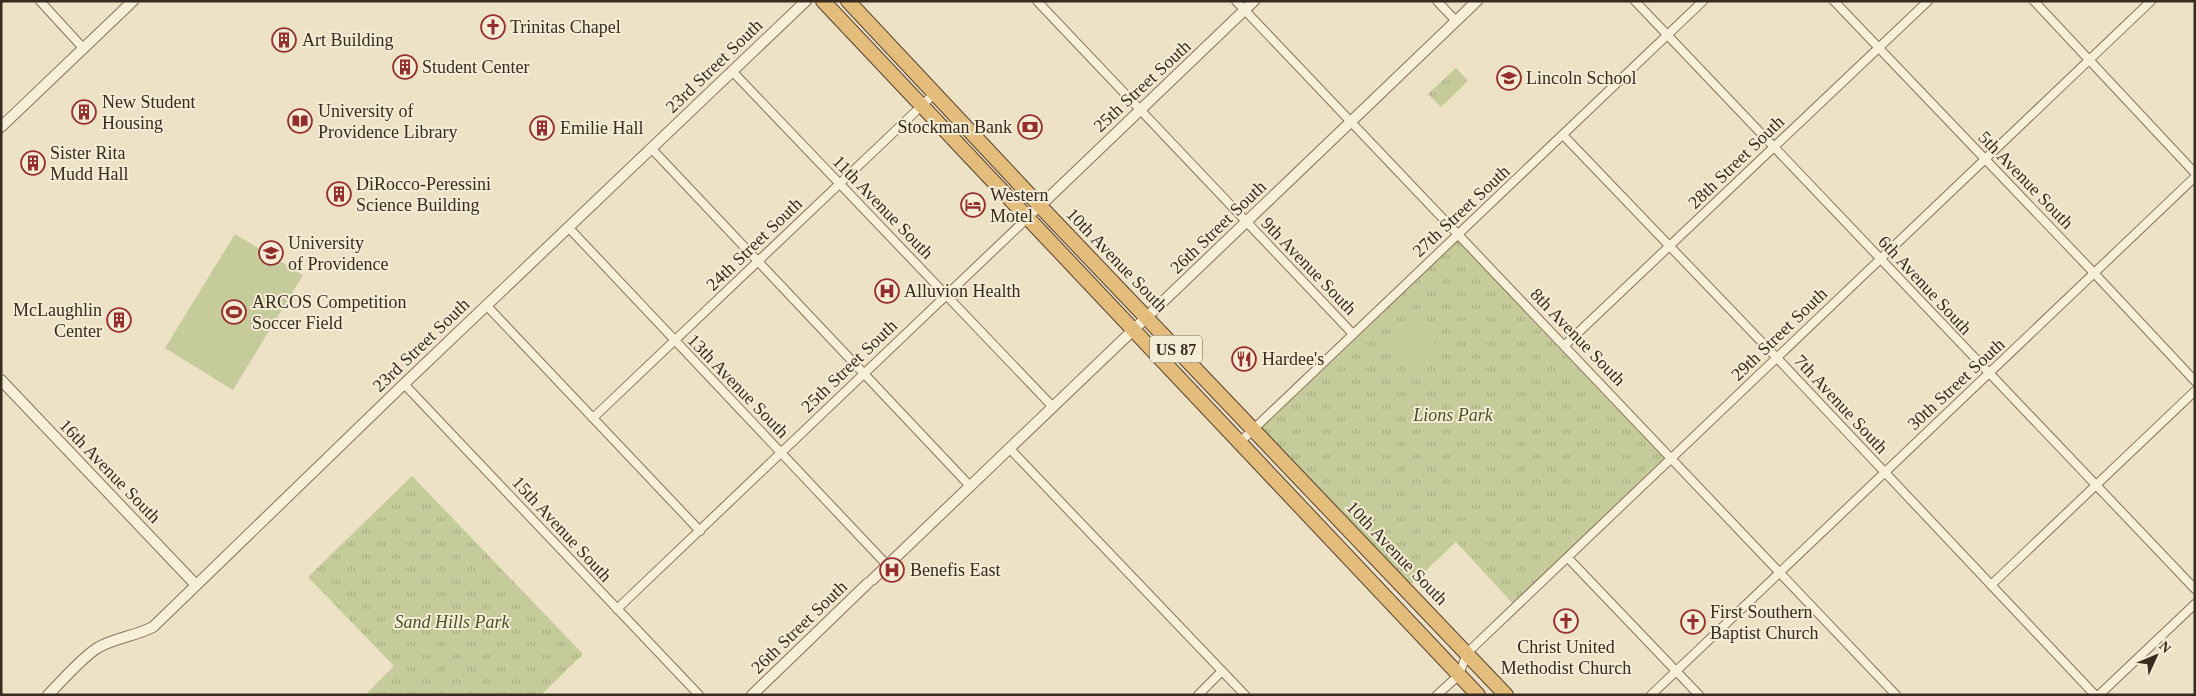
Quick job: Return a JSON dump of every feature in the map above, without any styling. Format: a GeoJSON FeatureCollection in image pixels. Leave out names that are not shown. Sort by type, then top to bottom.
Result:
{"type":"FeatureCollection","features":[{"type":"Feature","properties":{"kind":"highway","name":"10th Avenue South"},"geometry":{"type":"LineString","coordinates":[[823,1],[1478,695]]}},
{"type":"Feature","properties":{"kind":"highway","name":"10th Avenue South"},"geometry":{"type":"LineString","coordinates":[[848,1],[1040,206],[1506,695]]}},
{"type":"Feature","properties":{"kind":"street"},"geometry":{"type":"LineString","coordinates":[[40,1],[84,48]]}},
{"type":"Feature","properties":{"kind":"street"},"geometry":{"type":"LineString","coordinates":[[1,127],[134,1]]}},
{"type":"Feature","properties":{"kind":"street","name":"23rd Street South"},"geometry":{"type":"LineString","coordinates":[[48,695],[96,648],[112,641],[140,634],[153,627],[486,305],[806,1]]}},
{"type":"Feature","properties":{"kind":"street","name":"9th Avenue South"},"geometry":{"type":"LineString","coordinates":[[1037,1],[1353,334]]}},
{"type":"Feature","properties":{"kind":"street","name":"8th Avenue South"},"geometry":{"type":"LineString","coordinates":[[1236,1],[1896,695]]}},
{"type":"Feature","properties":{"kind":"street","name":"25th Street South"},"geometry":{"type":"LineString","coordinates":[[617,609],[1028,219],[1254,1]]}},
{"type":"Feature","properties":{"kind":"street"},"geometry":{"type":"LineString","coordinates":[[1437,1],[1456,22]]}},
{"type":"Feature","properties":{"kind":"street","name":"26th Street South"},"geometry":{"type":"LineString","coordinates":[[752,695],[1477,1]]}},
{"type":"Feature","properties":{"kind":"street","name":"6th Avenue South"},"geometry":{"type":"LineString","coordinates":[[1635,1],[2195,589]]}},
{"type":"Feature","properties":{"kind":"street","name":"27th Street South"},"geometry":{"type":"LineString","coordinates":[[1240,442],[1703,1]]}},
{"type":"Feature","properties":{"kind":"street","name":"5th Avenue South"},"geometry":{"type":"LineString","coordinates":[[1834,1],[2195,381]]}},
{"type":"Feature","properties":{"kind":"street","name":"28th Street South"},"geometry":{"type":"LineString","coordinates":[[1566,346],[1928,1]]}},
{"type":"Feature","properties":{"kind":"street"},"geometry":{"type":"LineString","coordinates":[[2034,1],[2195,173]]}},
{"type":"Feature","properties":{"kind":"street","name":"29th Street South"},"geometry":{"type":"LineString","coordinates":[[1437,695],[1459,675],[1467,653],[2152,1]]}},
{"type":"Feature","properties":{"kind":"street","name":"11th Avenue South"},"geometry":{"type":"LineString","coordinates":[[732,71],[1053,407]]}},
{"type":"Feature","properties":{"kind":"street","name":"24th Street South"},"geometry":{"type":"LineString","coordinates":[[593,418],[935,93]]}},
{"type":"Feature","properties":{"kind":"street","name":"7th Avenue South"},"geometry":{"type":"LineString","coordinates":[[1563,135],[1777,358],[2095,695]]}},
{"type":"Feature","properties":{"kind":"street"},"geometry":{"type":"LineString","coordinates":[[651,148],[970,486]]}},
{"type":"Feature","properties":{"kind":"street","name":"30th Street South"},"geometry":{"type":"LineString","coordinates":[[1651,695],[2195,178]]}},
{"type":"Feature","properties":{"kind":"street","name":"13th Avenue South"},"geometry":{"type":"LineString","coordinates":[[568,227],[887,565]]}},
{"type":"Feature","properties":{"kind":"street"},"geometry":{"type":"LineString","coordinates":[[486,305],[700,531]]}},
{"type":"Feature","properties":{"kind":"street","name":"16th Avenue South"},"geometry":{"type":"LineString","coordinates":[[1,380],[196,585]]}},
{"type":"Feature","properties":{"kind":"street","name":"15th Avenue South"},"geometry":{"type":"LineString","coordinates":[[404,384],[699,695]]}},
{"type":"Feature","properties":{"kind":"street"},"geometry":{"type":"LineString","coordinates":[[1991,585],[2195,391]]}},
{"type":"Feature","properties":{"kind":"street"},"geometry":{"type":"LineString","coordinates":[[1010,449],[1245,695]]}},
{"type":"Feature","properties":{"kind":"street"},"geometry":{"type":"LineString","coordinates":[[1568,558],[1699,695]]}},
{"type":"Feature","properties":{"kind":"street"},"geometry":{"type":"LineString","coordinates":[[2099,695],[2195,604]]}},
{"type":"Feature","properties":{"kind":"street"},"geometry":{"type":"LineString","coordinates":[[1198,695],[1222,671]]}},
{"type":"Feature","properties":{"kind":"green space"},"geometry":{"type":"Polygon","coordinates":[[[1456,68],[1468,81],[1441,107],[1428,94],[1456,68]]]}},
{"type":"Feature","properties":{"kind":"green space","name":"ARCOS Competition Soccer Field"},"geometry":{"type":"Polygon","coordinates":[[[235,234],[303,275],[233,390],[165,348],[235,234]]]}},
{"type":"Feature","properties":{"kind":"green space","name":"Lions Park"},"geometry":{"type":"Polygon","coordinates":[[[1458,234],[1672,458],[1516,607],[1456,542],[1406,589],[1253,429],[1458,234]]]}},
{"type":"Feature","properties":{"kind":"green space"},"geometry":{"type":"Polygon","coordinates":[[[1413,323],[1423,332],[1402,352],[1393,342],[1413,323]]]}},
{"type":"Feature","properties":{"kind":"green space"},"geometry":{"type":"Polygon","coordinates":[[[1431,334],[1436,340],[1433,343],[1435,345],[1414,365],[1412,362],[1409,365],[1404,360],[1407,357],[1405,355],[1426,335],[1428,337],[1431,334]]]}},
{"type":"Feature","properties":{"kind":"green space","name":"Sand Hills Park"},"geometry":{"type":"Polygon","coordinates":[[[412,476],[583,654],[541,695],[365,695],[394,666],[308,577],[412,476]]]}},
{"type":"Feature","properties":{"kind":"place","name":"Trinitas Chapel"},"geometry":{"type":"Point","coordinates":[493,27]}},
{"type":"Feature","properties":{"kind":"place","name":"Art Building"},"geometry":{"type":"Point","coordinates":[284,40]}},
{"type":"Feature","properties":{"kind":"place","name":"Student Center"},"geometry":{"type":"Point","coordinates":[405,67]}},
{"type":"Feature","properties":{"kind":"place","name":"Lincoln School"},"geometry":{"type":"Point","coordinates":[1509,78]}},
{"type":"Feature","properties":{"kind":"place","name":"New Student Housing"},"geometry":{"type":"Point","coordinates":[84,112]}},
{"type":"Feature","properties":{"kind":"place","name":"University of Providence Library"},"geometry":{"type":"Point","coordinates":[300,121]}},
{"type":"Feature","properties":{"kind":"place","name":"Stockman Bank"},"geometry":{"type":"Point","coordinates":[1030,127]}},
{"type":"Feature","properties":{"kind":"place","name":"Emilie Hall"},"geometry":{"type":"Point","coordinates":[542,128]}},
{"type":"Feature","properties":{"kind":"place","name":"Sister Rita Mudd Hall"},"geometry":{"type":"Point","coordinates":[33,163]}},
{"type":"Feature","properties":{"kind":"place","name":"DiRocco-Peressini Science Building"},"geometry":{"type":"Point","coordinates":[339,194]}},
{"type":"Feature","properties":{"kind":"place","name":"Western Motel"},"geometry":{"type":"Point","coordinates":[973,205]}},
{"type":"Feature","properties":{"kind":"place","name":"University of Providence"},"geometry":{"type":"Point","coordinates":[271,253]}},
{"type":"Feature","properties":{"kind":"place","name":"Alluvion Health"},"geometry":{"type":"Point","coordinates":[887,291]}},
{"type":"Feature","properties":{"kind":"place","name":"ARCOS Competition Soccer Field"},"geometry":{"type":"Point","coordinates":[234,312]}},
{"type":"Feature","properties":{"kind":"place","name":"McLaughlin Center"},"geometry":{"type":"Point","coordinates":[119,320]}},
{"type":"Feature","properties":{"kind":"place","name":"Hardee's"},"geometry":{"type":"Point","coordinates":[1244,359]}},
{"type":"Feature","properties":{"kind":"place","name":"Benefis East"},"geometry":{"type":"Point","coordinates":[892,570]}},
{"type":"Feature","properties":{"kind":"place","name":"Christ United Methodist Church"},"geometry":{"type":"Point","coordinates":[1566,621]}},
{"type":"Feature","properties":{"kind":"place","name":"First Southern Baptist Church"},"geometry":{"type":"Point","coordinates":[1693,622]}}]}
